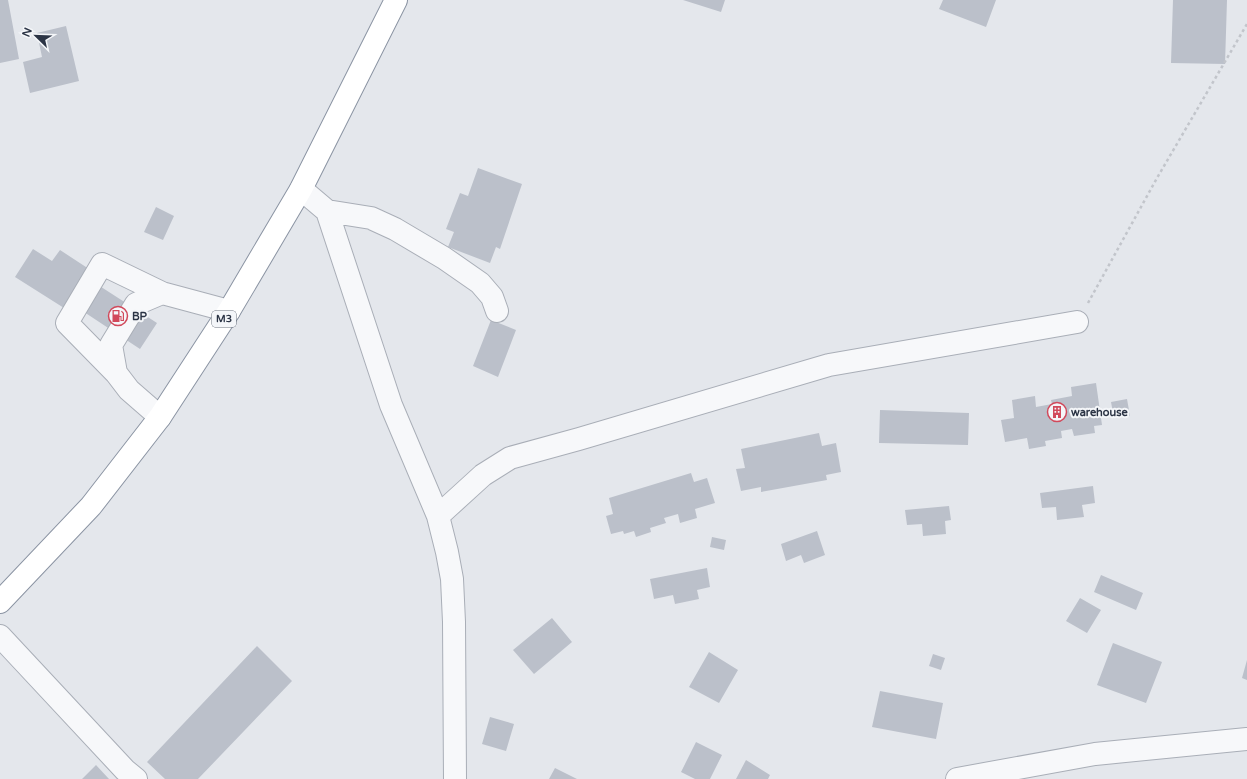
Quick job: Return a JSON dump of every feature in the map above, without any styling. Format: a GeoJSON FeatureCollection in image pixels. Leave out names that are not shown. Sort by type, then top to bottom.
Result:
{"type":"FeatureCollection","features":[{"type":"Feature","properties":{"kind":"highway","name":"M3"},"geometry":{"type":"LineString","coordinates":[[0,602],[91,506],[160,417],[229,311],[301,189],[396,0]]}},
{"type":"Feature","properties":{"kind":"street"},"geometry":{"type":"LineString","coordinates":[[301,189],[327,211],[371,218],[444,258],[480,283],[492,297],[498,311]]}},
{"type":"Feature","properties":{"kind":"street"},"geometry":{"type":"LineString","coordinates":[[327,211],[391,405],[438,516],[447,552],[452,580],[454,622],[455,779]]}},
{"type":"Feature","properties":{"kind":"street"},"geometry":{"type":"LineString","coordinates":[[160,417],[129,390],[116,373],[67,323],[102,264],[162,293],[229,311]]}},
{"type":"Feature","properties":{"kind":"street"},"geometry":{"type":"LineString","coordinates":[[116,373],[111,345],[136,304],[162,293]]}},
{"type":"Feature","properties":{"kind":"street"},"geometry":{"type":"LineString","coordinates":[[438,516],[483,474],[510,458],[829,365],[1077,322]]}},
{"type":"Feature","properties":{"kind":"street"},"geometry":{"type":"LineString","coordinates":[[0,636],[125,770],[136,779]]}},
{"type":"Feature","properties":{"kind":"street"},"geometry":{"type":"LineString","coordinates":[[957,779],[1095,754],[1247,739]]}},
{"type":"Feature","properties":{"kind":"path"},"geometry":{"type":"LineString","coordinates":[[1077,322],[1157,178],[1247,24]]}},
{"type":"Feature","properties":{"kind":"building"},"geometry":{"type":"Polygon","coordinates":[[[0,0],[8,0],[19,59],[0,63],[0,0]]]}},
{"type":"Feature","properties":{"kind":"building"},"geometry":{"type":"Polygon","coordinates":[[[683,0],[725,0],[721,12],[683,0]]]}},
{"type":"Feature","properties":{"kind":"building"},"geometry":{"type":"Polygon","coordinates":[[[943,0],[996,0],[986,27],[939,9],[943,0]]]}},
{"type":"Feature","properties":{"kind":"building"},"geometry":{"type":"Polygon","coordinates":[[[1173,0],[1227,0],[1225,64],[1171,63],[1173,0]]]}},
{"type":"Feature","properties":{"kind":"building"},"geometry":{"type":"Polygon","coordinates":[[[66,26],[79,81],[30,93],[23,62],[42,57],[37,33],[66,26]]]}},
{"type":"Feature","properties":{"kind":"building"},"geometry":{"type":"Polygon","coordinates":[[[478,168],[522,184],[500,249],[496,247],[490,263],[448,247],[454,232],[446,229],[460,193],[468,196],[478,168]]]}},
{"type":"Feature","properties":{"kind":"building"},"geometry":{"type":"Polygon","coordinates":[[[156,207],[174,216],[163,240],[144,232],[156,207]]]}},
{"type":"Feature","properties":{"kind":"building"},"geometry":{"type":"Polygon","coordinates":[[[33,249],[52,261],[60,250],[89,269],[64,308],[15,277],[33,249]]]}},
{"type":"Feature","properties":{"kind":"building","name":"BP"},"geometry":{"type":"Polygon","coordinates":[[[95,283],[157,323],[140,349],[78,308],[95,283]]]}},
{"type":"Feature","properties":{"kind":"building"},"geometry":{"type":"Polygon","coordinates":[[[491,320],[516,330],[498,377],[473,366],[491,320]]]}},
{"type":"Feature","properties":{"kind":"building","name":"warehouse"},"geometry":{"type":"Polygon","coordinates":[[[1096,383],[1102,425],[1094,426],[1095,433],[1074,436],[1072,429],[1061,431],[1062,438],[1045,441],[1046,446],[1029,449],[1027,438],[1005,442],[1001,420],[1014,418],[1012,400],[1035,396],[1036,407],[1052,404],[1051,400],[1072,396],[1071,387],[1096,383]]]}},
{"type":"Feature","properties":{"kind":"building"},"geometry":{"type":"Polygon","coordinates":[[[1127,399],[1130,416],[1114,418],[1111,402],[1127,399]]]}},
{"type":"Feature","properties":{"kind":"building"},"geometry":{"type":"Polygon","coordinates":[[[880,410],[969,413],[968,445],[879,443],[880,410]]]}},
{"type":"Feature","properties":{"kind":"building"},"geometry":{"type":"Polygon","coordinates":[[[819,433],[822,446],[836,443],[841,472],[826,475],[827,480],[761,492],[761,487],[741,491],[736,469],[745,468],[741,449],[819,433]]]}},
{"type":"Feature","properties":{"kind":"building"},"geometry":{"type":"Polygon","coordinates":[[[691,473],[694,482],[707,478],[715,503],[695,509],[697,518],[680,523],[678,514],[664,518],[666,523],[650,528],[651,532],[636,537],[634,531],[624,534],[623,531],[611,534],[606,516],[613,514],[609,498],[691,473]]]}},
{"type":"Feature","properties":{"kind":"building"},"geometry":{"type":"Polygon","coordinates":[[[1093,486],[1095,503],[1082,505],[1084,517],[1057,520],[1056,507],[1042,508],[1040,493],[1093,486]]]}},
{"type":"Feature","properties":{"kind":"building"},"geometry":{"type":"Polygon","coordinates":[[[949,506],[951,520],[945,521],[946,534],[923,536],[922,524],[907,525],[905,510],[949,506]]]}},
{"type":"Feature","properties":{"kind":"building"},"geometry":{"type":"Polygon","coordinates":[[[817,531],[825,555],[804,563],[801,555],[786,561],[781,544],[817,531]]]}},
{"type":"Feature","properties":{"kind":"building"},"geometry":{"type":"Polygon","coordinates":[[[712,537],[726,540],[724,550],[710,547],[712,537]]]}},
{"type":"Feature","properties":{"kind":"building"},"geometry":{"type":"Polygon","coordinates":[[[707,568],[710,587],[697,590],[699,599],[675,604],[673,595],[654,599],[650,579],[707,568]]]}},
{"type":"Feature","properties":{"kind":"building"},"geometry":{"type":"Polygon","coordinates":[[[1101,575],[1143,593],[1136,610],[1094,592],[1101,575]]]}},
{"type":"Feature","properties":{"kind":"building"},"geometry":{"type":"Polygon","coordinates":[[[1080,598],[1101,610],[1087,633],[1066,621],[1080,598]]]}},
{"type":"Feature","properties":{"kind":"building"},"geometry":{"type":"Polygon","coordinates":[[[552,618],[572,642],[534,674],[513,650],[552,618]]]}},
{"type":"Feature","properties":{"kind":"building"},"geometry":{"type":"Polygon","coordinates":[[[1113,643],[1162,662],[1146,703],[1097,685],[1113,643]]]}},
{"type":"Feature","properties":{"kind":"building"},"geometry":{"type":"Polygon","coordinates":[[[257,646],[292,681],[198,779],[165,779],[147,762],[257,646]]]}},
{"type":"Feature","properties":{"kind":"building"},"geometry":{"type":"Polygon","coordinates":[[[709,652],[738,670],[719,703],[689,687],[709,652]]]}},
{"type":"Feature","properties":{"kind":"building"},"geometry":{"type":"Polygon","coordinates":[[[933,654],[945,658],[941,670],[929,666],[933,654]]]}},
{"type":"Feature","properties":{"kind":"building"},"geometry":{"type":"Polygon","coordinates":[[[1247,660],[1247,680],[1242,678],[1247,660]]]}},
{"type":"Feature","properties":{"kind":"building"},"geometry":{"type":"Polygon","coordinates":[[[880,691],[943,703],[936,739],[872,727],[880,691]]]}},
{"type":"Feature","properties":{"kind":"building"},"geometry":{"type":"Polygon","coordinates":[[[490,717],[514,724],[506,751],[482,744],[490,717]]]}},
{"type":"Feature","properties":{"kind":"building"},"geometry":{"type":"Polygon","coordinates":[[[696,742],[722,755],[710,779],[695,779],[681,772],[696,742]]]}},
{"type":"Feature","properties":{"kind":"building"},"geometry":{"type":"Polygon","coordinates":[[[746,760],[770,775],[768,779],[736,779],[746,760]]]}},
{"type":"Feature","properties":{"kind":"building"},"geometry":{"type":"Polygon","coordinates":[[[96,765],[109,779],[82,779],[96,765]]]}},
{"type":"Feature","properties":{"kind":"building"},"geometry":{"type":"Polygon","coordinates":[[[555,768],[577,779],[549,779],[555,768]]]}},
{"type":"Feature","properties":{"kind":"place","name":"BP"},"geometry":{"type":"Point","coordinates":[118,316]}},
{"type":"Feature","properties":{"kind":"place","name":"warehouse"},"geometry":{"type":"Point","coordinates":[1057,412]}}]}
